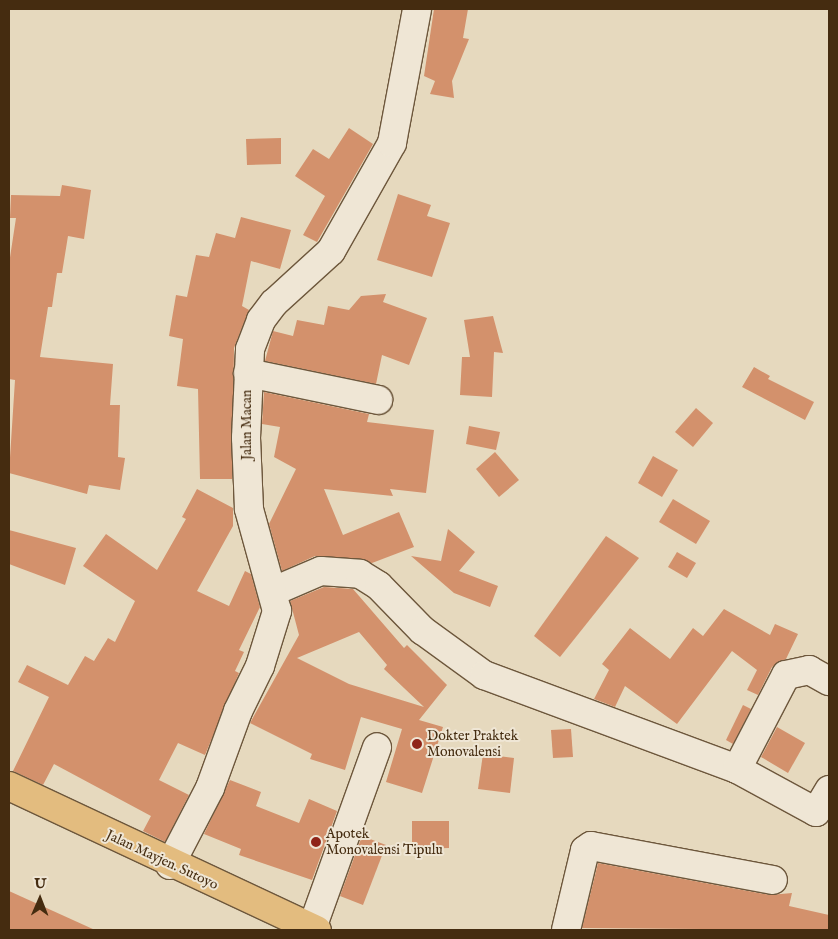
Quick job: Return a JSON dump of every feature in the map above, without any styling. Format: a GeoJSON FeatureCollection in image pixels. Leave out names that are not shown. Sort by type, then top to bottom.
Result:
{"type":"FeatureCollection","features":[{"type":"Feature","properties":{"kind":"highway","name":"Jalan Mayjen. Sutoyo"},"geometry":{"type":"LineString","coordinates":[[9,786],[170,865],[315,929]]}},
{"type":"Feature","properties":{"kind":"street","name":"Jalan Macan"},"geometry":{"type":"LineString","coordinates":[[170,865],[210,788],[238,711],[260,666],[277,611],[274,591],[250,509],[248,373],[261,320],[331,251],[392,143],[416,9]]}},
{"type":"Feature","properties":{"kind":"street"},"geometry":{"type":"LineString","coordinates":[[248,373],[378,400]]}},
{"type":"Feature","properties":{"kind":"street"},"geometry":{"type":"LineString","coordinates":[[274,591],[321,571],[360,574],[379,586],[422,630],[484,675],[737,768],[816,812],[829,790]]}},
{"type":"Feature","properties":{"kind":"street"},"geometry":{"type":"LineString","coordinates":[[737,768],[786,675],[809,670],[829,681]]}},
{"type":"Feature","properties":{"kind":"street"},"geometry":{"type":"LineString","coordinates":[[315,929],[377,747]]}},
{"type":"Feature","properties":{"kind":"street"},"geometry":{"type":"LineString","coordinates":[[566,930],[586,850],[591,846],[773,880]]}},
{"type":"Feature","properties":{"kind":"building"},"geometry":{"type":"Polygon","coordinates":[[[434,9],[468,9],[463,38],[469,39],[452,81],[454,98],[430,94],[435,81],[424,76],[434,9]]]}},
{"type":"Feature","properties":{"kind":"building"},"geometry":{"type":"Polygon","coordinates":[[[349,128],[373,144],[317,242],[303,235],[325,196],[295,176],[313,149],[329,159],[349,128]]]}},
{"type":"Feature","properties":{"kind":"building"},"geometry":{"type":"Polygon","coordinates":[[[281,138],[281,164],[247,165],[246,139],[281,138]]]}},
{"type":"Feature","properties":{"kind":"building"},"geometry":{"type":"Polygon","coordinates":[[[62,185],[91,190],[84,239],[68,236],[62,273],[57,273],[52,307],[48,307],[40,357],[113,364],[110,405],[120,405],[118,457],[125,458],[120,490],[89,485],[87,494],[9,473],[15,380],[9,379],[9,264],[16,218],[10,218],[11,195],[60,196],[62,185]]]}},
{"type":"Feature","properties":{"kind":"building"},"geometry":{"type":"Polygon","coordinates":[[[398,194],[431,205],[427,216],[450,223],[432,277],[377,260],[398,194]]]}},
{"type":"Feature","properties":{"kind":"building"},"geometry":{"type":"Polygon","coordinates":[[[241,217],[291,230],[280,269],[251,261],[242,306],[249,310],[234,348],[232,479],[200,479],[198,389],[177,386],[183,339],[169,336],[176,295],[187,297],[196,255],[209,257],[216,233],[235,238],[241,217]]]}},
{"type":"Feature","properties":{"kind":"building"},"geometry":{"type":"Polygon","coordinates":[[[386,294],[383,302],[427,318],[409,365],[382,355],[376,384],[265,361],[273,331],[293,336],[297,320],[324,325],[328,306],[349,310],[361,296],[386,294]]]}},
{"type":"Feature","properties":{"kind":"building"},"geometry":{"type":"Polygon","coordinates":[[[493,316],[503,353],[494,352],[492,397],[460,395],[462,357],[470,357],[464,320],[493,316]]]}},
{"type":"Feature","properties":{"kind":"building"},"geometry":{"type":"Polygon","coordinates":[[[754,367],[770,376],[768,379],[814,402],[805,420],[742,387],[754,367]]]}},
{"type":"Feature","properties":{"kind":"building"},"geometry":{"type":"Polygon","coordinates":[[[264,392],[369,414],[367,422],[434,430],[426,493],[390,489],[393,496],[324,489],[343,535],[399,512],[414,547],[372,563],[315,556],[282,571],[269,524],[296,469],[274,457],[280,427],[262,424],[264,392]]]}},
{"type":"Feature","properties":{"kind":"building"},"geometry":{"type":"Polygon","coordinates":[[[696,408],[713,423],[693,447],[675,432],[696,408]]]}},
{"type":"Feature","properties":{"kind":"building"},"geometry":{"type":"Polygon","coordinates":[[[469,426],[500,432],[496,450],[466,444],[469,426]]]}},
{"type":"Feature","properties":{"kind":"building"},"geometry":{"type":"Polygon","coordinates":[[[495,452],[519,480],[499,497],[476,469],[495,452]]]}},
{"type":"Feature","properties":{"kind":"building"},"geometry":{"type":"Polygon","coordinates":[[[653,456],[678,470],[662,497],[638,483],[653,456]]]}},
{"type":"Feature","properties":{"kind":"building"},"geometry":{"type":"Polygon","coordinates":[[[197,489],[233,508],[233,526],[197,591],[229,606],[245,571],[251,574],[260,607],[239,650],[244,652],[235,671],[239,673],[205,755],[178,743],[159,780],[189,795],[165,842],[143,831],[151,816],[54,764],[43,785],[13,771],[49,697],[18,682],[27,665],[68,685],[85,656],[94,661],[108,638],[115,642],[135,601],[83,566],[106,534],[157,570],[186,519],[182,517],[197,489]]]}},
{"type":"Feature","properties":{"kind":"building"},"geometry":{"type":"Polygon","coordinates":[[[673,499],[710,521],[696,544],[659,522],[673,499]]]}},
{"type":"Feature","properties":{"kind":"building"},"geometry":{"type":"Polygon","coordinates":[[[448,529],[475,552],[459,571],[498,586],[490,607],[454,593],[411,556],[441,561],[448,529]]]}},
{"type":"Feature","properties":{"kind":"building"},"geometry":{"type":"Polygon","coordinates":[[[9,530],[76,548],[65,585],[9,564],[9,530]]]}},
{"type":"Feature","properties":{"kind":"building"},"geometry":{"type":"Polygon","coordinates":[[[606,536],[639,558],[560,657],[534,636],[606,536]]]}},
{"type":"Feature","properties":{"kind":"building"},"geometry":{"type":"Polygon","coordinates":[[[677,552],[696,563],[687,578],[668,567],[677,552]]]}},
{"type":"Feature","properties":{"kind":"building"},"geometry":{"type":"Polygon","coordinates":[[[324,587],[353,589],[404,648],[407,645],[447,685],[419,720],[443,727],[422,793],[386,782],[402,729],[361,717],[345,770],[310,759],[312,754],[250,723],[299,635],[290,601],[324,587]],[[359,632],[297,658],[349,684],[424,707],[384,669],[387,665],[359,632]]]}},
{"type":"Feature","properties":{"kind":"building"},"geometry":{"type":"Polygon","coordinates":[[[724,609],[770,635],[775,624],[798,634],[786,659],[772,667],[758,695],[747,690],[757,670],[732,651],[677,724],[625,686],[615,707],[594,699],[609,670],[602,664],[630,628],[670,659],[693,628],[703,636],[724,609]]]}},
{"type":"Feature","properties":{"kind":"building"},"geometry":{"type":"Polygon","coordinates":[[[743,705],[751,709],[733,744],[726,740],[743,705]]]}},
{"type":"Feature","properties":{"kind":"building"},"geometry":{"type":"Polygon","coordinates":[[[777,727],[805,743],[788,773],[761,757],[777,727]]]}},
{"type":"Feature","properties":{"kind":"building"},"geometry":{"type":"Polygon","coordinates":[[[571,729],[573,757],[553,758],[551,730],[571,729]]]}},
{"type":"Feature","properties":{"kind":"building"},"geometry":{"type":"Polygon","coordinates":[[[483,754],[514,758],[510,793],[478,789],[483,754]]]}},
{"type":"Feature","properties":{"kind":"building"},"geometry":{"type":"Polygon","coordinates":[[[230,780],[261,792],[256,806],[299,823],[309,799],[337,811],[312,880],[239,855],[241,849],[204,834],[230,780]]]}},
{"type":"Feature","properties":{"kind":"building"},"geometry":{"type":"Polygon","coordinates":[[[412,821],[449,821],[449,848],[412,849],[412,821]]]}},
{"type":"Feature","properties":{"kind":"building"},"geometry":{"type":"Polygon","coordinates":[[[362,836],[386,845],[363,905],[340,896],[362,836]]]}},
{"type":"Feature","properties":{"kind":"building"},"geometry":{"type":"Polygon","coordinates":[[[598,863],[770,895],[792,893],[789,906],[829,915],[829,930],[582,928],[598,863]]]}},
{"type":"Feature","properties":{"kind":"building"},"geometry":{"type":"Polygon","coordinates":[[[9,891],[95,930],[9,930],[9,891]]]}},
{"type":"Feature","properties":{"kind":"place","name":"Dokter Praktek Monovalensi"},"geometry":{"type":"Point","coordinates":[417,744]}},
{"type":"Feature","properties":{"kind":"place","name":"Apotek Monovalensi Tipulu"},"geometry":{"type":"Point","coordinates":[316,842]}}]}
